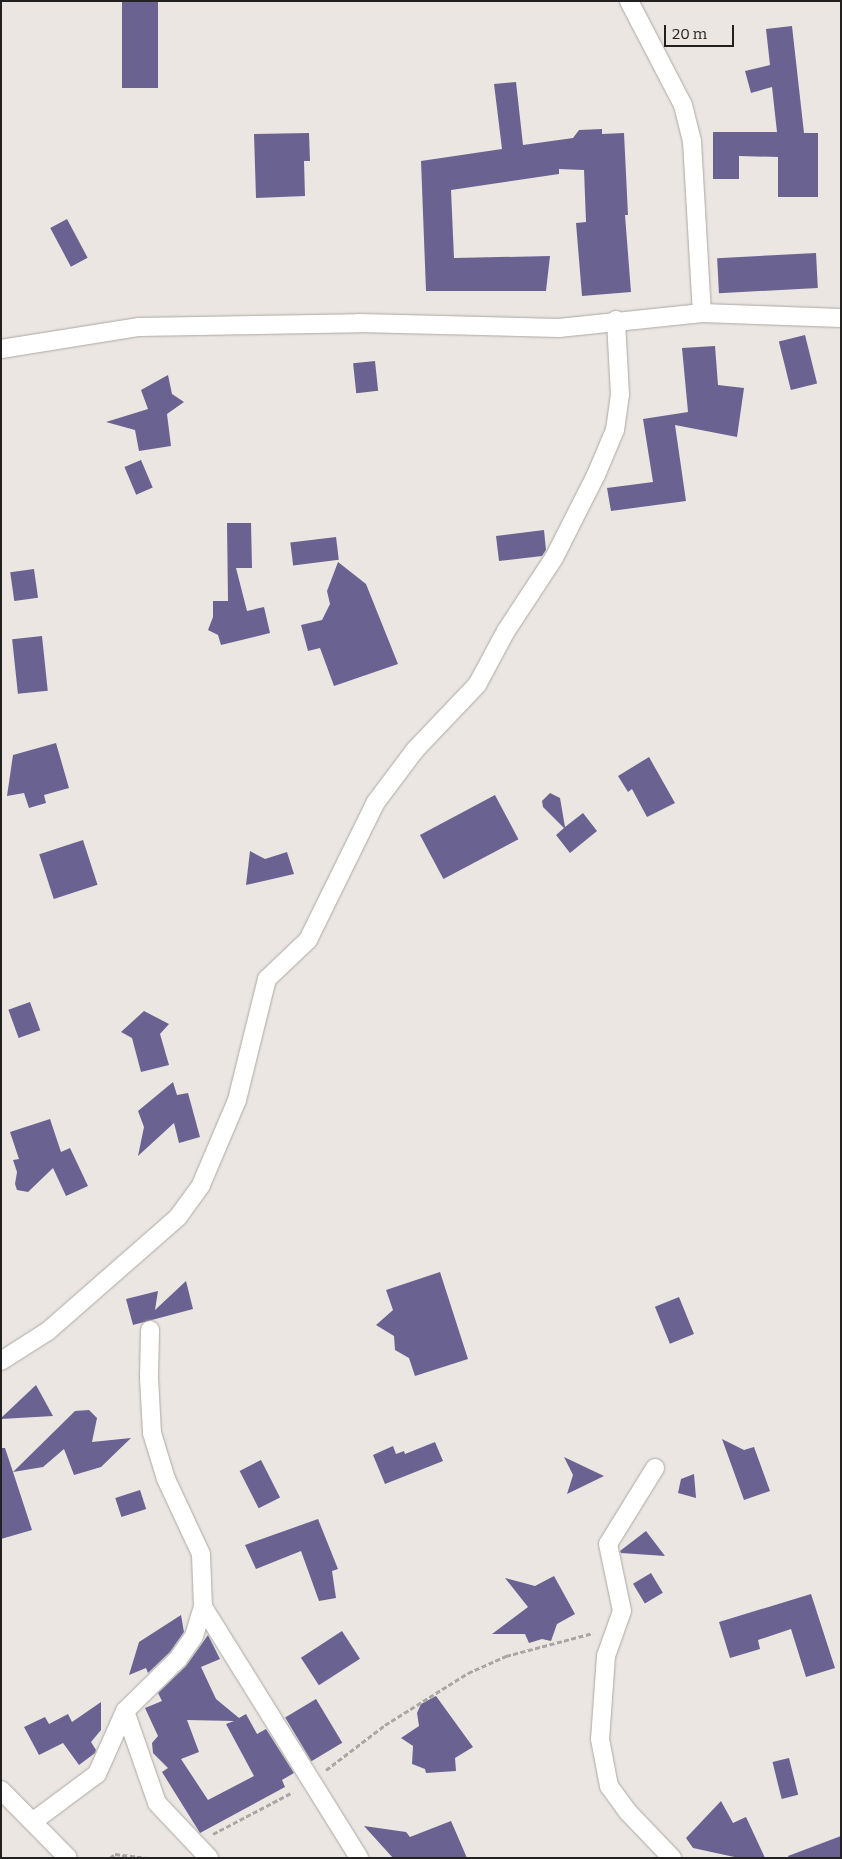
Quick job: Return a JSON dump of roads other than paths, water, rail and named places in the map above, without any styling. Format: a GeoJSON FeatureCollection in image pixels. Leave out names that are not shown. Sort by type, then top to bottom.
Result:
{"type":"FeatureCollection","features":[{"type":"Feature","properties":{"kind":"street"},"geometry":{"type":"LineString","coordinates":[[629,1],[683,105],[692,141],[702,313]]}},
{"type":"Feature","properties":{"kind":"street"},"geometry":{"type":"LineString","coordinates":[[1,349],[140,327],[359,323],[559,328],[616,320],[702,313],[841,318]]}},
{"type":"Feature","properties":{"kind":"street"},"geometry":{"type":"LineString","coordinates":[[1,1361],[24,1349],[56,1325],[178,1216],[201,1185],[238,1100],[267,979],[308,940],[376,802],[415,750],[477,685],[506,631],[554,558],[596,475],[615,430],[620,395],[616,320]]}},
{"type":"Feature","properties":{"kind":"street"},"geometry":{"type":"LineString","coordinates":[[35,1820],[97,1774],[125,1711],[189,1644],[203,1607],[201,1554],[166,1479],[152,1433],[149,1378],[150,1330]]}},
{"type":"Feature","properties":{"kind":"street"},"geometry":{"type":"LineString","coordinates":[[655,1468],[608,1544],[611,1570],[621,1602],[618,1626],[606,1656],[600,1739],[609,1786],[628,1812],[672,1858]]}},
{"type":"Feature","properties":{"kind":"street"},"geometry":{"type":"LineString","coordinates":[[203,1607],[359,1858]]}},
{"type":"Feature","properties":{"kind":"street"},"geometry":{"type":"LineString","coordinates":[[125,1711],[157,1803],[204,1852]]}},
{"type":"Feature","properties":{"kind":"street"},"geometry":{"type":"LineString","coordinates":[[1,1790],[35,1820],[68,1858]]}}]}
